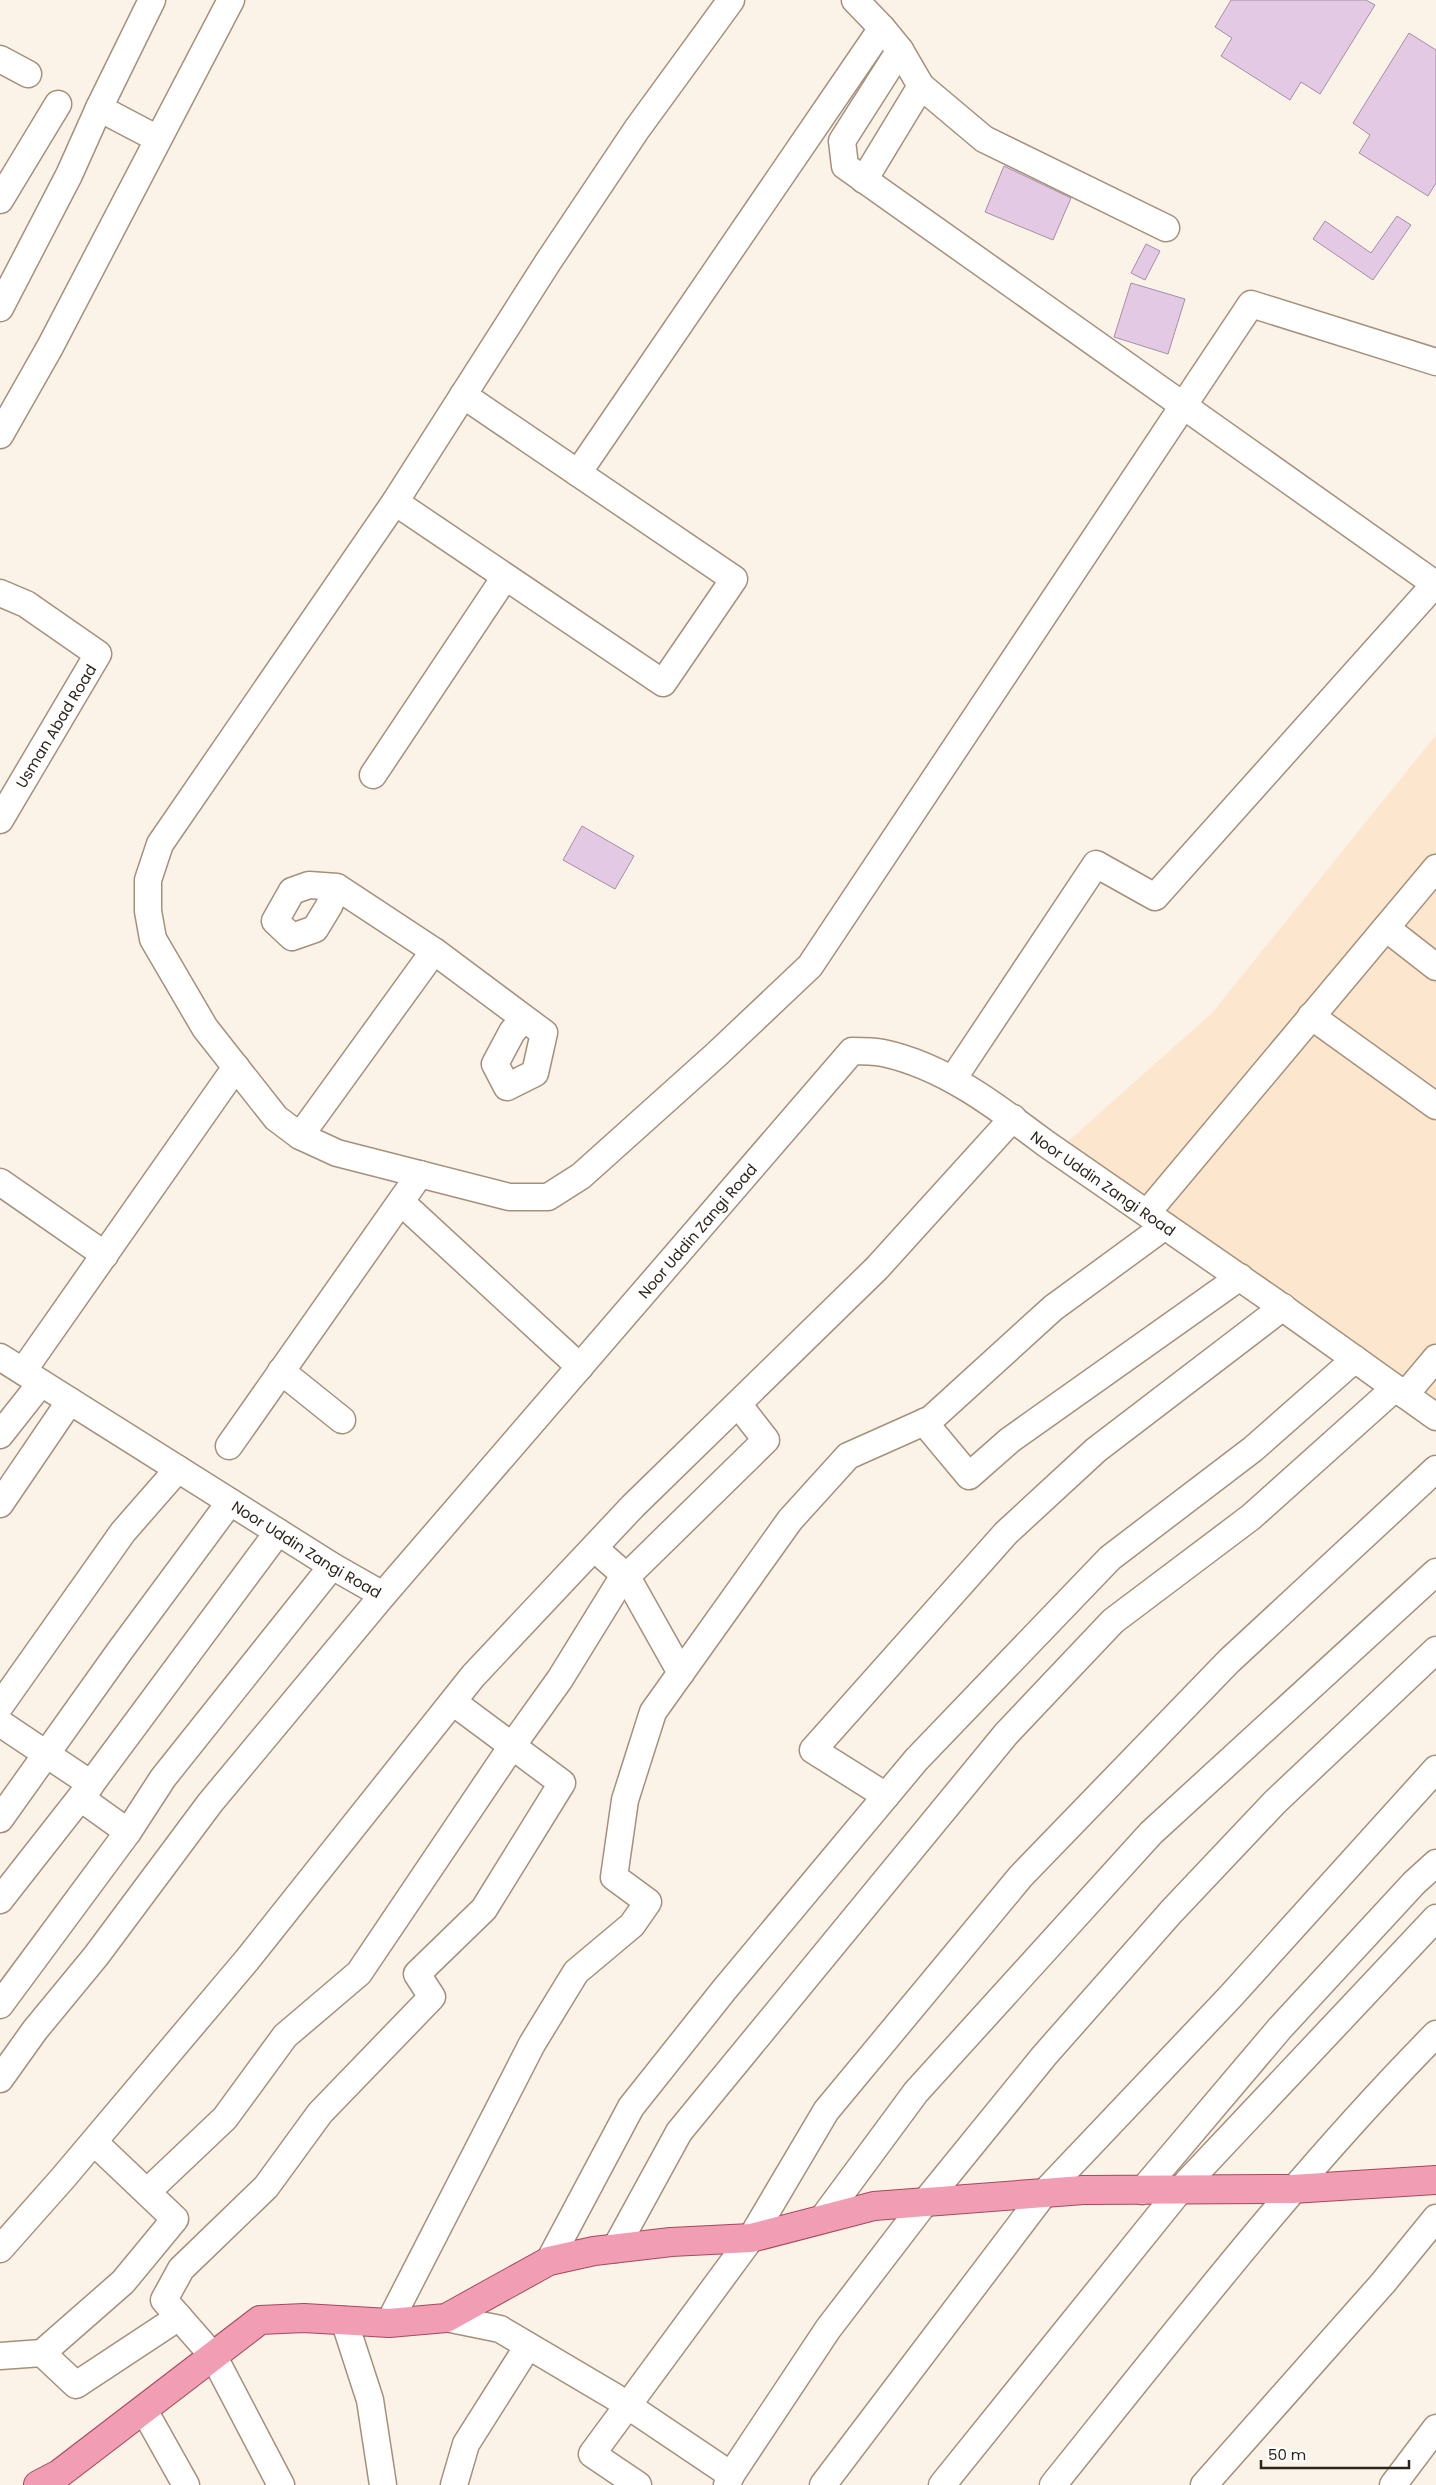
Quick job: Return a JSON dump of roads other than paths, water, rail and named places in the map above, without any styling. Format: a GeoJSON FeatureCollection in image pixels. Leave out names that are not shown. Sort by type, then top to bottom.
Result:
{"type":"FeatureCollection","features":[{"type":"Feature","properties":{"kind":"main road"},"geometry":{"type":"LineString","coordinates":[[38,2485],[60,2474],[260,2320],[304,2318],[389,2323],[446,2318],[549,2261],[594,2251],[671,2242],[751,2238],[874,2206],[1045,2192],[1292,2189],[1436,2180]]}},
{"type":"Feature","properties":{"kind":"street"},"geometry":{"type":"LineString","coordinates":[[0,308],[69,174],[152,0]]}},
{"type":"Feature","properties":{"kind":"street"},"geometry":{"type":"LineString","coordinates":[[0,435],[50,347],[231,0]]}},
{"type":"Feature","properties":{"kind":"street"},"geometry":{"type":"LineString","coordinates":[[730,0],[637,129],[548,262],[395,502],[160,844],[148,880],[148,911],[153,939],[205,1028],[276,1118],[300,1136],[338,1153],[510,1197],[548,1197],[581,1176],[717,1054],[810,966],[1251,304],[1436,362]]}},
{"type":"Feature","properties":{"kind":"street"},"geometry":{"type":"LineString","coordinates":[[855,0],[900,50],[921,86],[984,139],[1166,228]]}},
{"type":"Feature","properties":{"kind":"street"},"geometry":{"type":"LineString","coordinates":[[578,473],[882,28]]}},
{"type":"Feature","properties":{"kind":"street"},"geometry":{"type":"LineString","coordinates":[[900,50],[842,141],[845,166],[1043,305],[1182,407],[1436,584],[1155,896],[1096,864],[953,1079]]}},
{"type":"Feature","properties":{"kind":"street"},"geometry":{"type":"LineString","coordinates":[[0,59],[28,74]]}},
{"type":"Feature","properties":{"kind":"street"},"geometry":{"type":"LineString","coordinates":[[864,180],[921,86]]}},
{"type":"Feature","properties":{"kind":"street"},"geometry":{"type":"LineString","coordinates":[[0,200],[58,104]]}},
{"type":"Feature","properties":{"kind":"street"},"geometry":{"type":"LineString","coordinates":[[99,108],[158,139]]}},
{"type":"Feature","properties":{"kind":"street"},"geometry":{"type":"LineString","coordinates":[[395,502],[663,683],[734,579],[463,395]]}},
{"type":"Feature","properties":{"kind":"street"},"geometry":{"type":"LineString","coordinates":[[373,775],[505,577]]}},
{"type":"Feature","properties":{"kind":"street","name":"Usman Abad Road"},"geometry":{"type":"LineString","coordinates":[[0,593],[26,604],[98,654],[0,820]]}},
{"type":"Feature","properties":{"kind":"street"},"geometry":{"type":"LineString","coordinates":[[389,2323],[532,2044],[571,1980],[576,1972],[632,1925],[648,1902],[614,1877],[624,1800],[653,1712],[790,1520],[848,1456],[931,1419],[1053,1308],[1156,1219],[1311,1016],[1436,868]]}},
{"type":"Feature","properties":{"kind":"street"},"geometry":{"type":"LineString","coordinates":[[337,887],[434,951],[524,1018]]}},
{"type":"Feature","properties":{"kind":"street"},"geometry":{"type":"LineString","coordinates":[[1386,928],[1436,967]]}},
{"type":"Feature","properties":{"kind":"street"},"geometry":{"type":"LineString","coordinates":[[300,1136],[434,951]]}},
{"type":"Feature","properties":{"kind":"street"},"geometry":{"type":"LineString","coordinates":[[1311,1016],[1436,1106]]}},
{"type":"Feature","properties":{"kind":"street","name":"Noor Uddin Zangi Road"},"geometry":{"type":"LineString","coordinates":[[0,1357],[332,1566],[383,1595],[852,1051],[883,1053],[953,1079],[1013,1118],[1283,1307],[1436,1417]]}},
{"type":"Feature","properties":{"kind":"street"},"geometry":{"type":"LineString","coordinates":[[0,1435],[32,1377],[105,1255],[236,1067]]}},
{"type":"Feature","properties":{"kind":"street"},"geometry":{"type":"LineString","coordinates":[[0,2249],[94,2142],[248,1960],[473,1676],[633,1506],[877,1268],[1013,1118]]}},
{"type":"Feature","properties":{"kind":"street"},"geometry":{"type":"LineString","coordinates":[[229,1446],[420,1174]]}},
{"type":"Feature","properties":{"kind":"street"},"geometry":{"type":"LineString","coordinates":[[0,1182],[105,1255]]}},
{"type":"Feature","properties":{"kind":"street"},"geometry":{"type":"LineString","coordinates":[[400,1202],[580,1367]]}},
{"type":"Feature","properties":{"kind":"street"},"geometry":{"type":"LineString","coordinates":[[924,1422],[969,1476],[1010,1440],[1240,1277]]}},
{"type":"Feature","properties":{"kind":"street"},"geometry":{"type":"LineString","coordinates":[[886,1796],[813,1750],[1006,1533],[1096,1450],[1283,1307]]}},
{"type":"Feature","properties":{"kind":"street"},"geometry":{"type":"LineString","coordinates":[[615,2249],[679,2132],[1006,1734],[1113,1620],[1251,1517],[1400,1392],[1436,1358]]}},
{"type":"Feature","properties":{"kind":"street"},"geometry":{"type":"LineString","coordinates":[[549,2261],[631,2107],[724,1990],[916,1760],[1110,1558],[1254,1449],[1355,1359]]}},
{"type":"Feature","properties":{"kind":"street"},"geometry":{"type":"LineString","coordinates":[[281,1371],[342,1420]]}},
{"type":"Feature","properties":{"kind":"street"},"geometry":{"type":"LineString","coordinates":[[0,1504],[70,1401]]}},
{"type":"Feature","properties":{"kind":"street"},"geometry":{"type":"LineString","coordinates":[[147,2192],[225,2118],[285,2036],[359,1973],[512,1746],[560,1679],[618,1585],[766,1440],[738,1404]]}},
{"type":"Feature","properties":{"kind":"street"},"geometry":{"type":"LineString","coordinates":[[0,1706],[123,1532],[178,1469]]}},
{"type":"Feature","properties":{"kind":"street"},"geometry":{"type":"LineString","coordinates":[[638,2485],[592,2454],[751,2238],[826,2111],[1022,1876],[1229,1660],[1436,1469]]}},
{"type":"Feature","properties":{"kind":"street"},"geometry":{"type":"LineString","coordinates":[[0,1819],[119,1652],[230,1502]]}},
{"type":"Feature","properties":{"kind":"street"},"geometry":{"type":"LineString","coordinates":[[0,1900],[91,1784],[278,1532]]}},
{"type":"Feature","properties":{"kind":"street"},"geometry":{"type":"LineString","coordinates":[[594,1548],[627,1577],[681,1673]]}},
{"type":"Feature","properties":{"kind":"street"},"geometry":{"type":"LineString","coordinates":[[0,2005],[128,1832],[163,1778],[332,1566]]}},
{"type":"Feature","properties":{"kind":"street"},"geometry":{"type":"LineString","coordinates":[[824,2218],[916,2092],[1151,1833],[1436,1572]]}},
{"type":"Feature","properties":{"kind":"street"},"geometry":{"type":"LineString","coordinates":[[0,2080],[35,2030],[96,1956],[210,1803],[383,1595]]}},
{"type":"Feature","properties":{"kind":"street"},"geometry":{"type":"LineString","coordinates":[[446,2318],[500,2329],[628,2406],[729,2480],[828,2329],[926,2201],[1044,2056],[1171,1912],[1275,1802],[1436,1650]]}},
{"type":"Feature","properties":{"kind":"street"},"geometry":{"type":"LineString","coordinates":[[281,2485],[214,2356],[164,2300],[181,2269],[266,2187],[320,2113],[432,1997],[417,1974],[484,1909],[562,1782],[453,1702]]}},
{"type":"Feature","properties":{"kind":"street"},"geometry":{"type":"LineString","coordinates":[[0,1723],[91,1784]]}},
{"type":"Feature","properties":{"kind":"street"},"geometry":{"type":"LineString","coordinates":[[823,2485],[1045,2192],[1230,1997],[1436,1769]]}},
{"type":"Feature","properties":{"kind":"street"},"geometry":{"type":"LineString","coordinates":[[91,1784],[82,1799],[128,1832]]}},
{"type":"Feature","properties":{"kind":"street"},"geometry":{"type":"LineString","coordinates":[[1142,2191],[1280,2028],[1414,1882],[1436,1863]]}},
{"type":"Feature","properties":{"kind":"street"},"geometry":{"type":"LineString","coordinates":[[942,2485],[1179,2191],[1436,1918]]}},
{"type":"Feature","properties":{"kind":"street"},"geometry":{"type":"LineString","coordinates":[[1053,2485],[1292,2189],[1379,2092],[1436,2034]]}},
{"type":"Feature","properties":{"kind":"street"},"geometry":{"type":"LineString","coordinates":[[0,2356],[42,2353],[123,2282],[175,2219],[94,2142]]}},
{"type":"Feature","properties":{"kind":"street"},"geometry":{"type":"LineString","coordinates":[[1204,2485],[1383,2283],[1436,2218]]}},
{"type":"Feature","properties":{"kind":"street"},"geometry":{"type":"LineString","coordinates":[[42,2353],[76,2384],[179,2317]]}},
{"type":"Feature","properties":{"kind":"street"},"geometry":{"type":"LineString","coordinates":[[344,2320],[370,2400],[382,2485]]}},
{"type":"Feature","properties":{"kind":"street"},"geometry":{"type":"LineString","coordinates":[[454,2485],[466,2444],[528,2346]]}},
{"type":"Feature","properties":{"kind":"street"},"geometry":{"type":"LineString","coordinates":[[144,2410],[186,2485]]}},
{"type":"Feature","properties":{"kind":"street"},"geometry":{"type":"LineString","coordinates":[[1393,2485],[1436,2428]]}}]}
